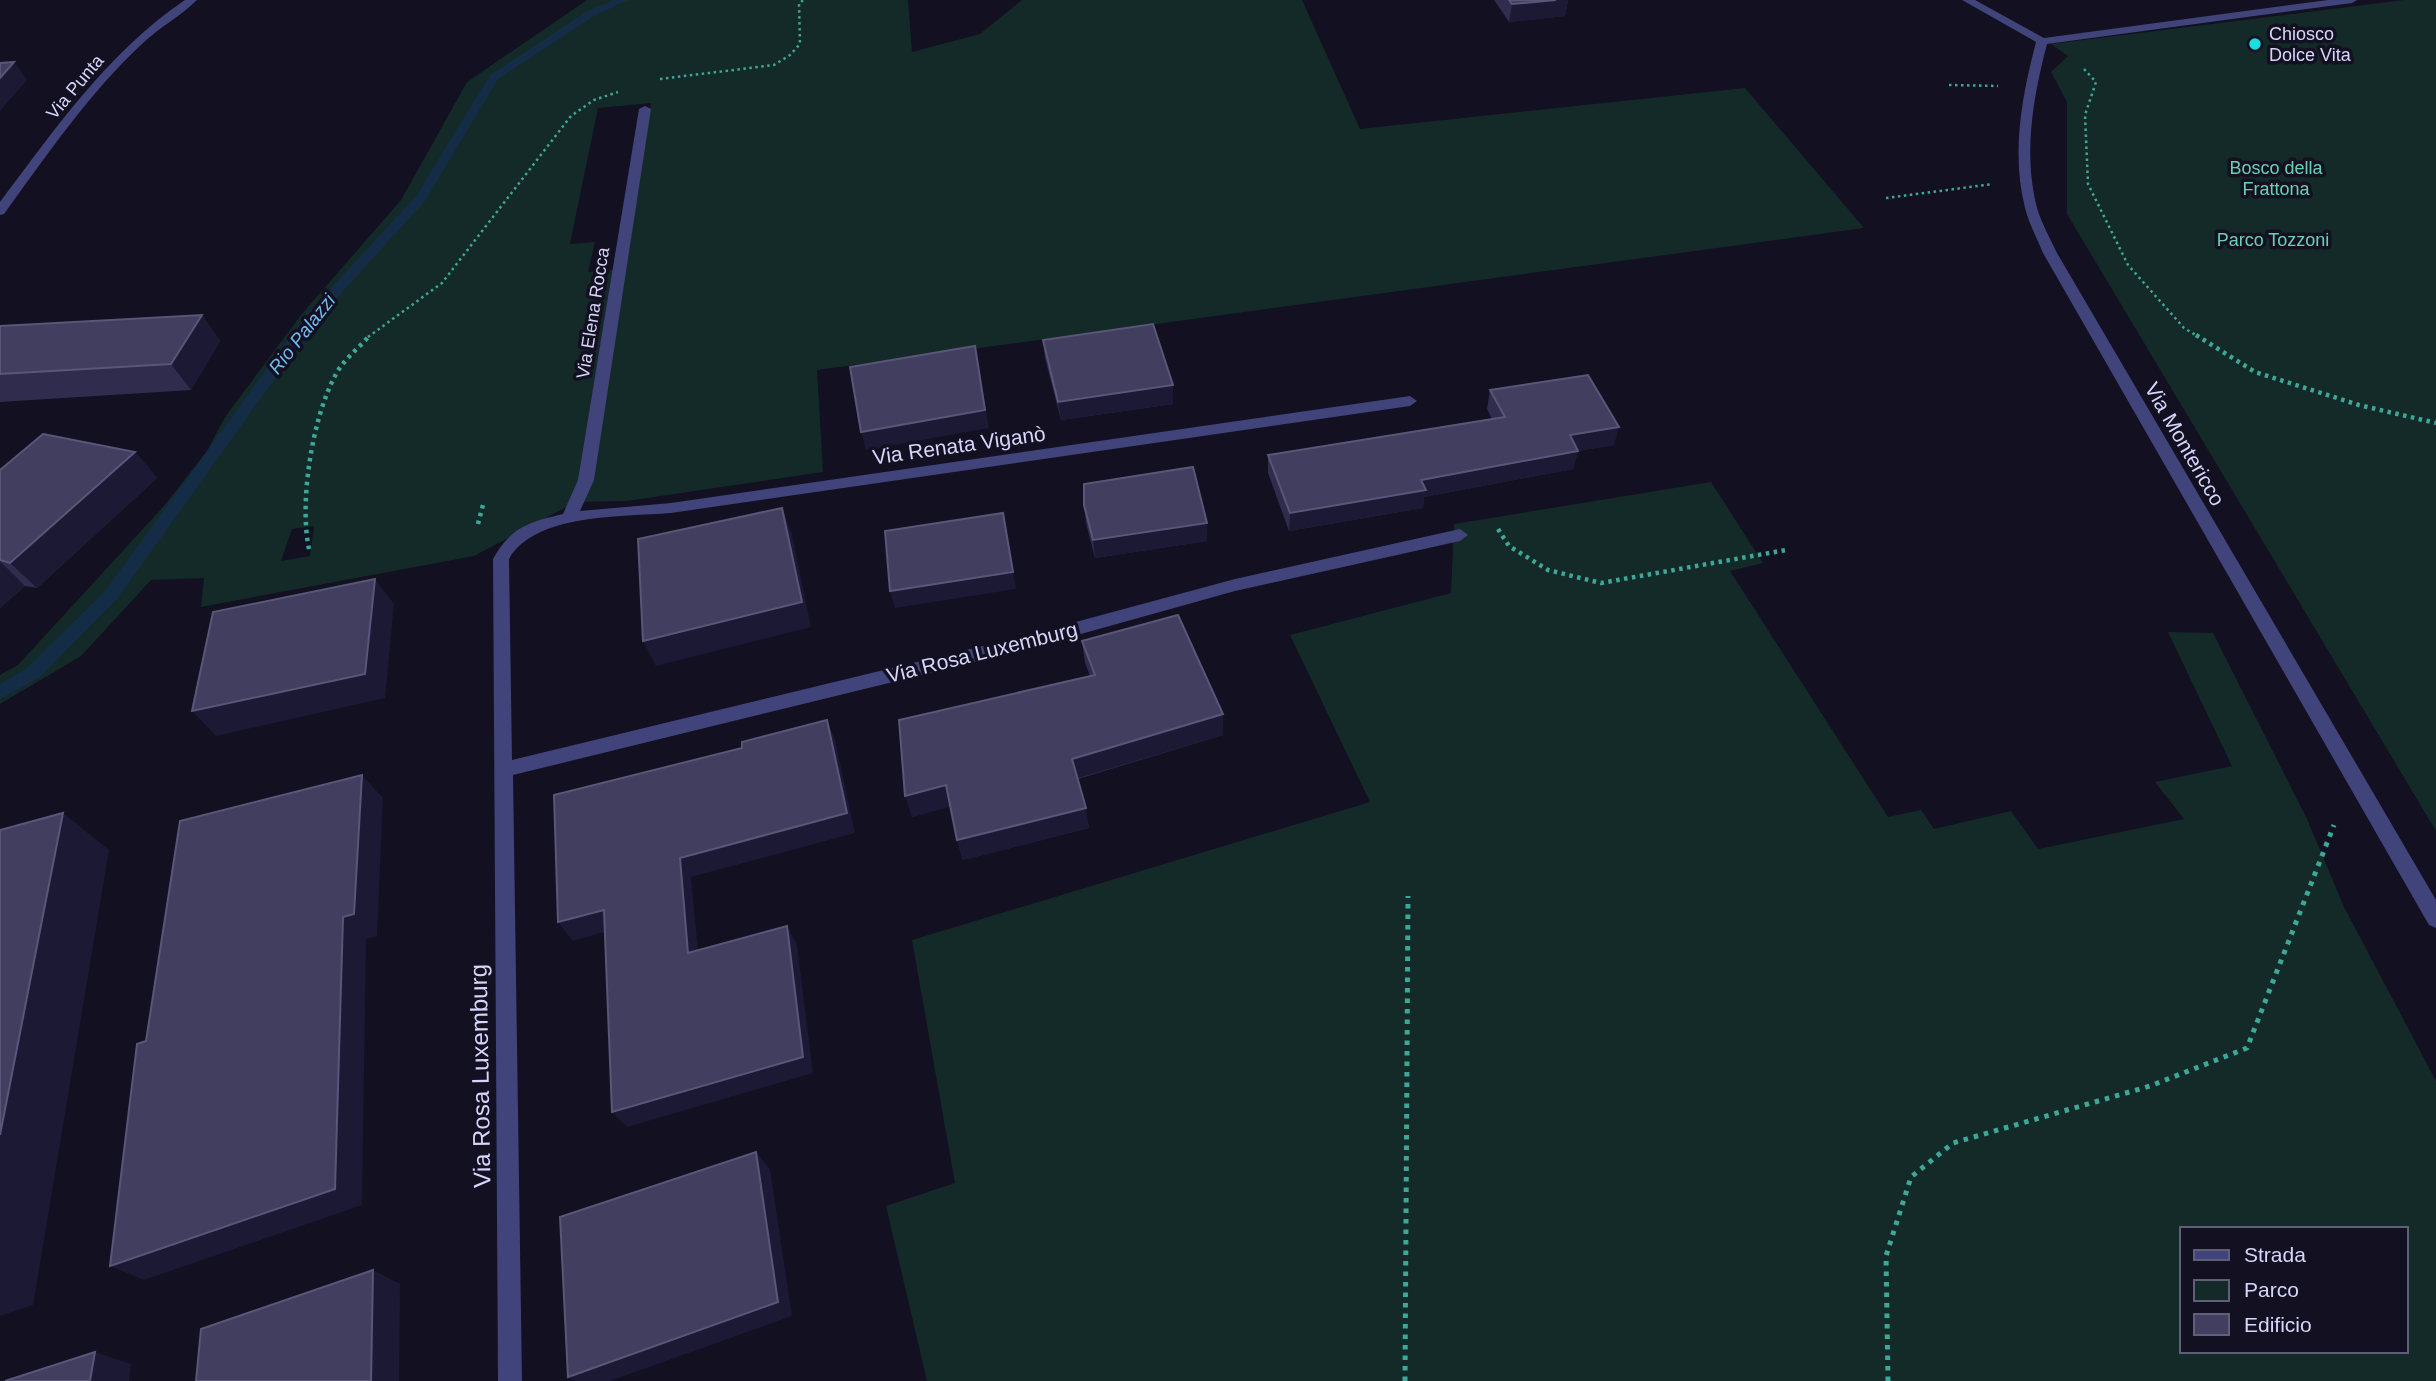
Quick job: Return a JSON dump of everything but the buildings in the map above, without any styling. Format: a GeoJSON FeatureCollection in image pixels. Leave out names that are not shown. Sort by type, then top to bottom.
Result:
{"type":"FeatureCollection","features":[{"type":"Feature","properties":{"kind":"street","name":"Via Punta"},"geometry":{"type":"LineString","coordinates":[[0,211],[93,90],[160,24],[192,0]]}},
{"type":"Feature","properties":{"kind":"street"},"geometry":{"type":"LineString","coordinates":[[1967,0],[2042,41],[2352,0]]}},
{"type":"Feature","properties":{"kind":"street","name":"Via Montericco"},"geometry":{"type":"LineString","coordinates":[[2042,41],[2028,89],[2023,145],[2031,208],[2050,253],[2259,615],[2352,768],[2436,919]]}},
{"type":"Feature","properties":{"kind":"street","name":"Via Elena Rocca"},"geometry":{"type":"LineString","coordinates":[[569,519],[586,480],[645,110]]}},
{"type":"Feature","properties":{"kind":"street","name":"Via Renata Viganò"},"geometry":{"type":"LineString","coordinates":[[515,537],[542,524],[569,519],[671,508],[1410,401]]}},
{"type":"Feature","properties":{"kind":"street","name":"Via Rosa Luxemburg"},"geometry":{"type":"LineString","coordinates":[[504,770],[1020,644],[1235,585],[1460,535]]}},
{"type":"Feature","properties":{"kind":"street","name":"Via Rosa Luxemburg"},"geometry":{"type":"LineString","coordinates":[[510,1381],[501,559],[503,548],[515,537]]}},
{"type":"Feature","properties":{"kind":"path"},"geometry":{"type":"LineString","coordinates":[[656,80],[774,65],[790,55],[800,44],[799,3],[804,0]]}},
{"type":"Feature","properties":{"kind":"path"},"geometry":{"type":"LineString","coordinates":[[2079,64],[2096,82],[2085,115],[2088,184],[2128,265],[2184,328],[2255,372],[2359,405],[2436,423]]}},
{"type":"Feature","properties":{"kind":"path"},"geometry":{"type":"LineString","coordinates":[[1949,85],[2002,86]]}},
{"type":"Feature","properties":{"kind":"path"},"geometry":{"type":"LineString","coordinates":[[309,549],[304,526],[313,437],[335,375],[372,333],[442,283],[570,116],[594,100],[620,91]]}},
{"type":"Feature","properties":{"kind":"path"},"geometry":{"type":"LineString","coordinates":[[1886,198],[1993,184],[1999,197]]}},
{"type":"Feature","properties":{"kind":"path"},"geometry":{"type":"LineString","coordinates":[[478,525],[484,500]]}},
{"type":"Feature","properties":{"kind":"path"},"geometry":{"type":"LineString","coordinates":[[1460,535],[1495,524],[1509,546],[1548,570],[1601,583],[1786,550]]}},
{"type":"Feature","properties":{"kind":"path"},"geometry":{"type":"LineString","coordinates":[[1888,1381],[1886,1255],[1911,1177],[1953,1143],[2150,1086],[2247,1048],[2335,827],[2329,814]]}},
{"type":"Feature","properties":{"kind":"path"},"geometry":{"type":"LineString","coordinates":[[1405,1381],[1408,896]]}},
{"type":"Feature","properties":{"kind":"green space"},"geometry":{"type":"Polygon","coordinates":[[[587,0],[908,0],[912,52],[980,34],[1022,0],[1302,0],[1360,129],[1745,88],[1864,228],[817,370],[823,472],[627,501],[576,502],[474,556],[201,607],[204,578],[151,580],[81,656],[0,704],[0,675],[18,665],[164,506],[207,451],[225,417],[301,315],[401,200],[467,82],[587,0]],[[651,103],[598,108],[570,244],[595,242],[588,272],[626,269],[651,103]],[[314,526],[292,529],[281,561],[310,556],[314,526]]]}},
{"type":"Feature","properties":{"kind":"green space","name":"Parco Tozzoni"},"geometry":{"type":"Polygon","coordinates":[[[2404,0],[2436,0],[2436,831],[2067,214],[2067,102],[2051,72],[2068,56],[2051,44],[2404,0]]]}},
{"type":"Feature","properties":{"kind":"green space"},"geometry":{"type":"Polygon","coordinates":[[[1711,482],[1763,563],[1730,571],[1888,817],[1921,810],[1934,829],[2011,811],[2038,849],[2184,819],[2155,782],[2232,766],[2168,632],[2213,633],[2307,819],[2344,907],[2436,1081],[2436,1381],[927,1381],[886,1206],[955,1183],[912,940],[1370,802],[1290,635],[1451,593],[1454,524],[1711,482]]]}},
{"type":"Feature","properties":{"kind":"waterway","name":"Rio Palazzi"},"geometry":{"type":"LineString","coordinates":[[0,692],[33,673],[111,595],[311,318],[421,198],[494,77],[590,14],[623,0]]}},
{"type":"Feature","properties":{"kind":"place","name":"Chiosco Dolce Vita"},"geometry":{"type":"Point","coordinates":[2255,44]}},
{"type":"Feature","properties":{"kind":"park label","name":"Bosco della Frattona"},"geometry":{"type":"Point","coordinates":[2276,178]}}]}
